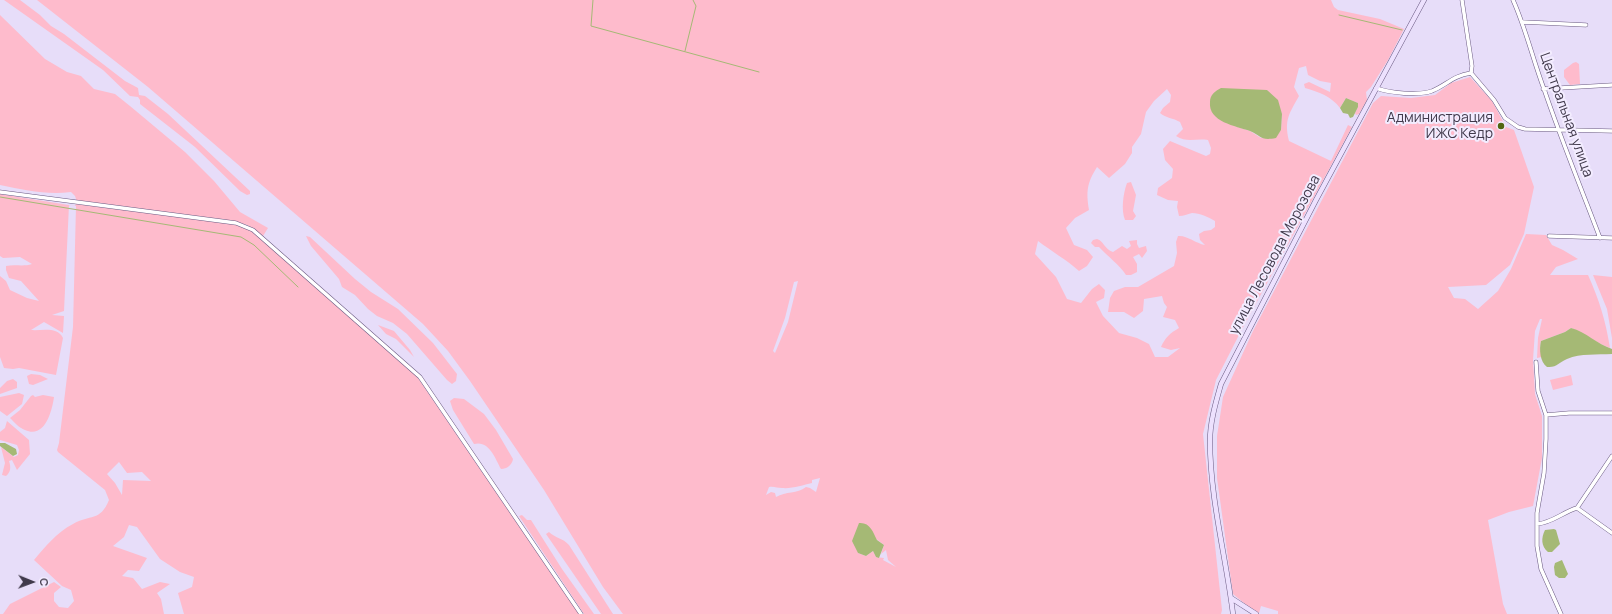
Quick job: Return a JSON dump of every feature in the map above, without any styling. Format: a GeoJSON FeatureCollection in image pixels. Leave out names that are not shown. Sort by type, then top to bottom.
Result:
{"type":"FeatureCollection","features":[{"type":"Feature","properties":{"kind":"street","name":"улица Лесовода Морозова"},"geometry":{"type":"LineString","coordinates":[[1233,614],[1220,537],[1211,468],[1210,440],[1213,411],[1220,384],[1424,0]]}},
{"type":"Feature","properties":{"kind":"street"},"geometry":{"type":"LineString","coordinates":[[1462,0],[1472,66],[1471,73],[1494,100],[1505,118],[1511,124],[1525,129],[1559,131],[1612,131]]}},
{"type":"Feature","properties":{"kind":"street","name":"Центральная улица"},"geometry":{"type":"LineString","coordinates":[[1514,0],[1523,22],[1543,89],[1600,238]]}},
{"type":"Feature","properties":{"kind":"street"},"geometry":{"type":"LineString","coordinates":[[1523,22],[1586,25]]}},
{"type":"Feature","properties":{"kind":"street"},"geometry":{"type":"LineString","coordinates":[[1376,88],[1391,92],[1421,93],[1438,88],[1455,77],[1471,73]]}},
{"type":"Feature","properties":{"kind":"street"},"geometry":{"type":"LineString","coordinates":[[1543,89],[1612,84]]}},
{"type":"Feature","properties":{"kind":"street"},"geometry":{"type":"LineString","coordinates":[[0,192],[236,223],[253,230],[420,377],[581,614]]}},
{"type":"Feature","properties":{"kind":"street"},"geometry":{"type":"LineString","coordinates":[[1549,236],[1612,238]]}},
{"type":"Feature","properties":{"kind":"street"},"geometry":{"type":"LineString","coordinates":[[1536,362],[1538,391],[1546,415],[1544,466],[1537,513],[1537,546],[1541,569],[1561,614]]}},
{"type":"Feature","properties":{"kind":"street"},"geometry":{"type":"LineString","coordinates":[[1546,415],[1569,413],[1612,413]]}},
{"type":"Feature","properties":{"kind":"street"},"geometry":{"type":"LineString","coordinates":[[1537,524],[1545,523],[1577,508],[1612,456]]}},
{"type":"Feature","properties":{"kind":"street"},"geometry":{"type":"LineString","coordinates":[[1577,508],[1612,533]]}},
{"type":"Feature","properties":{"kind":"street"},"geometry":{"type":"LineString","coordinates":[[1231,598],[1256,614]]}},
{"type":"Feature","properties":{"kind":"shaded area"},"geometry":{"type":"Polygon","coordinates":[[[4,0],[20,0],[40,15],[51,26],[64,34],[125,81],[138,88],[139,95],[145,96],[168,114],[250,191],[250,194],[247,195],[240,191],[195,147],[140,104],[138,97],[130,96],[103,70],[4,0]]]}},
{"type":"Feature","properties":{"kind":"shaded area"},"geometry":{"type":"Polygon","coordinates":[[[37,0],[1331,0],[1334,7],[1338,10],[1380,19],[1404,29],[1388,60],[1371,87],[1366,92],[1367,100],[1359,114],[1356,115],[1355,113],[1358,103],[1346,98],[1340,108],[1333,100],[1305,88],[1304,84],[1309,82],[1330,92],[1331,83],[1320,81],[1308,75],[1306,66],[1299,68],[1294,87],[1299,96],[1287,122],[1289,141],[1331,161],[1348,125],[1352,127],[1241,331],[1234,329],[1233,333],[1239,335],[1216,380],[1203,434],[1222,610],[1221,614],[623,614],[603,587],[544,490],[448,351],[423,324],[148,87],[37,0]],[[1167,89],[1154,101],[1146,112],[1141,134],[1132,147],[1132,153],[1125,164],[1109,178],[1097,167],[1088,187],[1089,210],[1075,218],[1066,228],[1074,245],[1087,250],[1093,257],[1087,266],[1079,271],[1038,241],[1035,254],[1056,277],[1067,299],[1081,303],[1092,289],[1099,284],[1105,290],[1104,298],[1096,302],[1103,316],[1119,333],[1137,338],[1149,344],[1155,357],[1168,357],[1180,348],[1171,350],[1161,347],[1168,336],[1179,328],[1175,320],[1163,317],[1167,307],[1162,296],[1144,299],[1143,311],[1134,318],[1124,312],[1108,312],[1110,298],[1114,291],[1125,287],[1138,287],[1174,266],[1177,253],[1176,242],[1178,236],[1185,237],[1205,245],[1200,240],[1199,234],[1215,227],[1215,221],[1201,214],[1192,213],[1179,216],[1177,207],[1178,201],[1168,200],[1157,195],[1158,188],[1172,178],[1173,169],[1165,160],[1163,149],[1170,141],[1206,156],[1210,154],[1211,148],[1208,140],[1188,140],[1176,136],[1183,129],[1180,122],[1160,113],[1170,102],[1171,95],[1167,89]],[[1254,90],[1235,126],[1250,131],[1261,138],[1278,134],[1281,130],[1282,114],[1267,90],[1254,90]],[[798,281],[794,282],[785,318],[773,351],[775,353],[788,322],[798,281]],[[820,478],[812,480],[812,483],[790,488],[769,487],[766,495],[771,492],[775,493],[776,497],[799,491],[806,487],[816,492],[820,478]],[[859,524],[856,532],[858,553],[866,556],[873,551],[876,557],[884,558],[883,560],[896,567],[888,560],[886,550],[881,554],[884,545],[859,524]]]}},
{"type":"Feature","properties":{"kind":"shaded area"},"geometry":{"type":"Polygon","coordinates":[[[0,15],[45,59],[67,72],[81,76],[94,89],[115,94],[185,152],[214,181],[240,212],[268,228],[263,236],[247,225],[236,222],[77,202],[75,196],[71,192],[44,192],[0,185],[0,15]]]}},
{"type":"Feature","properties":{"kind":"shaded area"},"geometry":{"type":"Polygon","coordinates":[[[1576,62],[1579,64],[1580,84],[1570,85],[1564,77],[1564,70],[1576,62]]]}},
{"type":"Feature","properties":{"kind":"shaded area"},"geometry":{"type":"Polygon","coordinates":[[[1470,77],[1492,101],[1506,127],[1514,130],[1534,187],[1524,234],[1510,265],[1486,285],[1448,287],[1454,298],[1465,299],[1478,309],[1498,291],[1511,269],[1526,234],[1546,235],[1552,245],[1578,259],[1556,267],[1550,275],[1588,275],[1602,311],[1610,348],[1571,328],[1565,332],[1541,341],[1540,346],[1542,357],[1537,358],[1538,338],[1542,319],[1540,319],[1535,331],[1533,360],[1535,394],[1542,416],[1542,458],[1533,506],[1509,512],[1488,520],[1503,604],[1507,614],[1278,614],[1278,611],[1261,606],[1259,613],[1250,608],[1233,594],[1217,478],[1217,436],[1223,397],[1253,331],[1373,103],[1381,96],[1411,98],[1435,95],[1451,83],[1470,77]]]}},
{"type":"Feature","properties":{"kind":"shaded area"},"geometry":{"type":"Polygon","coordinates":[[[1221,88],[1267,90],[1278,100],[1282,114],[1281,130],[1276,138],[1262,138],[1250,131],[1218,119],[1213,114],[1210,100],[1213,94],[1221,88]]]}},
{"type":"Feature","properties":{"kind":"shaded area"},"geometry":{"type":"Polygon","coordinates":[[[1346,98],[1358,103],[1358,107],[1353,117],[1350,118],[1348,114],[1343,113],[1340,108],[1346,98]]]}},
{"type":"Feature","properties":{"kind":"shaded area"},"geometry":{"type":"Polygon","coordinates":[[[1131,182],[1136,195],[1133,211],[1136,216],[1133,220],[1125,220],[1123,212],[1124,192],[1127,183],[1131,182]]]}},
{"type":"Feature","properties":{"kind":"shaded area"},"geometry":{"type":"Polygon","coordinates":[[[0,194],[69,205],[64,311],[52,315],[64,316],[63,333],[44,322],[31,330],[53,330],[60,334],[63,338],[56,375],[19,368],[4,368],[0,357],[0,276],[6,281],[10,290],[27,298],[39,301],[21,281],[9,278],[6,270],[6,266],[32,264],[20,257],[3,258],[0,256],[0,194]]]}},
{"type":"Feature","properties":{"kind":"shaded area"},"geometry":{"type":"Polygon","coordinates":[[[76,204],[236,224],[251,230],[416,375],[579,614],[184,614],[178,593],[192,587],[194,577],[180,572],[160,559],[137,527],[129,525],[124,537],[113,546],[147,558],[139,571],[128,570],[122,576],[133,578],[142,589],[160,582],[170,584],[157,593],[161,599],[164,614],[3,614],[10,604],[54,582],[61,587],[54,593],[54,601],[59,607],[68,608],[74,601],[71,590],[62,586],[34,560],[52,540],[67,527],[79,521],[98,515],[106,507],[109,500],[105,490],[57,450],[73,327],[76,204]],[[119,462],[107,474],[115,483],[122,495],[123,480],[151,481],[142,472],[127,473],[119,462]]]}},
{"type":"Feature","properties":{"kind":"shaded area"},"geometry":{"type":"Polygon","coordinates":[[[306,236],[310,237],[371,292],[398,309],[433,343],[457,374],[456,381],[452,384],[447,380],[407,334],[393,323],[377,316],[355,295],[342,287],[339,279],[311,246],[306,236]]]}},
{"type":"Feature","properties":{"kind":"shaded area"},"geometry":{"type":"Polygon","coordinates":[[[1097,239],[1113,252],[1122,246],[1127,249],[1131,246],[1129,241],[1137,240],[1139,248],[1146,246],[1147,251],[1142,258],[1139,254],[1133,257],[1137,264],[1137,272],[1131,275],[1126,275],[1120,267],[1099,247],[1095,247],[1091,243],[1093,240],[1097,239]]]}},
{"type":"Feature","properties":{"kind":"shaded area"},"geometry":{"type":"Polygon","coordinates":[[[1593,275],[1612,277],[1612,338],[1607,309],[1593,275]]]}},
{"type":"Feature","properties":{"kind":"shaded area"},"geometry":{"type":"Polygon","coordinates":[[[378,325],[394,331],[414,357],[396,339],[386,334],[378,325]]]}},
{"type":"Feature","properties":{"kind":"shaded area"},"geometry":{"type":"Polygon","coordinates":[[[1571,328],[1582,332],[1612,349],[1612,354],[1572,357],[1564,360],[1556,366],[1547,367],[1543,362],[1541,355],[1541,341],[1565,332],[1571,328]]]}},
{"type":"Feature","properties":{"kind":"shaded area"},"geometry":{"type":"Polygon","coordinates":[[[31,374],[40,375],[48,379],[33,385],[29,384],[27,376],[31,374]]]}},
{"type":"Feature","properties":{"kind":"shaded area"},"geometry":{"type":"Polygon","coordinates":[[[1571,375],[1573,385],[1553,390],[1550,380],[1571,375]]]}},
{"type":"Feature","properties":{"kind":"shaded area"},"geometry":{"type":"Polygon","coordinates":[[[13,379],[17,382],[17,388],[0,394],[0,388],[7,381],[13,379]]]}},
{"type":"Feature","properties":{"kind":"shaded area"},"geometry":{"type":"Polygon","coordinates":[[[19,393],[24,395],[22,404],[7,416],[0,411],[0,397],[19,393]]]}},
{"type":"Feature","properties":{"kind":"shaded area"},"geometry":{"type":"Polygon","coordinates":[[[33,395],[35,397],[43,395],[54,397],[46,422],[38,431],[32,432],[21,428],[10,418],[20,410],[33,395]]]}},
{"type":"Feature","properties":{"kind":"shaded area"},"geometry":{"type":"Polygon","coordinates":[[[454,398],[464,399],[484,414],[496,430],[513,459],[509,466],[501,469],[488,447],[479,443],[474,444],[453,410],[450,401],[454,398]]]}},
{"type":"Feature","properties":{"kind":"shaded area"},"geometry":{"type":"Polygon","coordinates":[[[7,421],[29,440],[30,454],[17,470],[12,460],[9,461],[10,469],[6,476],[2,475],[5,463],[1,447],[14,457],[18,455],[19,450],[17,445],[0,440],[0,432],[5,428],[7,421]]]}},
{"type":"Feature","properties":{"kind":"shaded area"},"geometry":{"type":"Polygon","coordinates":[[[0,443],[5,443],[16,449],[17,454],[13,456],[0,446],[0,443]]]}},
{"type":"Feature","properties":{"kind":"shaded area"},"geometry":{"type":"Polygon","coordinates":[[[522,515],[527,520],[531,520],[562,569],[594,614],[584,614],[519,516],[522,515]]]}},
{"type":"Feature","properties":{"kind":"shaded area"},"geometry":{"type":"Polygon","coordinates":[[[859,523],[866,524],[877,540],[884,545],[879,558],[876,557],[873,551],[866,556],[858,553],[852,541],[859,523]]]}},
{"type":"Feature","properties":{"kind":"shaded area"},"geometry":{"type":"Polygon","coordinates":[[[1545,530],[1556,530],[1560,544],[1552,552],[1548,552],[1542,542],[1543,536],[1545,530]]]}},
{"type":"Feature","properties":{"kind":"shaded area"},"geometry":{"type":"Polygon","coordinates":[[[549,532],[569,545],[613,614],[601,614],[546,534],[549,532]]]}},
{"type":"Feature","properties":{"kind":"shaded area"},"geometry":{"type":"Polygon","coordinates":[[[1562,560],[1568,574],[1565,578],[1559,578],[1555,575],[1554,567],[1555,563],[1562,560]]]}},
{"type":"Feature","properties":{"kind":"waterway"},"geometry":{"type":"LineString","coordinates":[[593,0],[591,26],[759,72]]}},
{"type":"Feature","properties":{"kind":"waterway"},"geometry":{"type":"LineString","coordinates":[[685,51],[696,6],[693,0]]}},
{"type":"Feature","properties":{"kind":"waterway"},"geometry":{"type":"LineString","coordinates":[[1339,15],[1402,30]]}},
{"type":"Feature","properties":{"kind":"waterway"},"geometry":{"type":"LineString","coordinates":[[0,197],[241,237],[254,245],[298,287]]}},
{"type":"Feature","properties":{"kind":"place","name":"Администрация ИЖС Кедр"},"geometry":{"type":"Point","coordinates":[1501,126]}}]}
